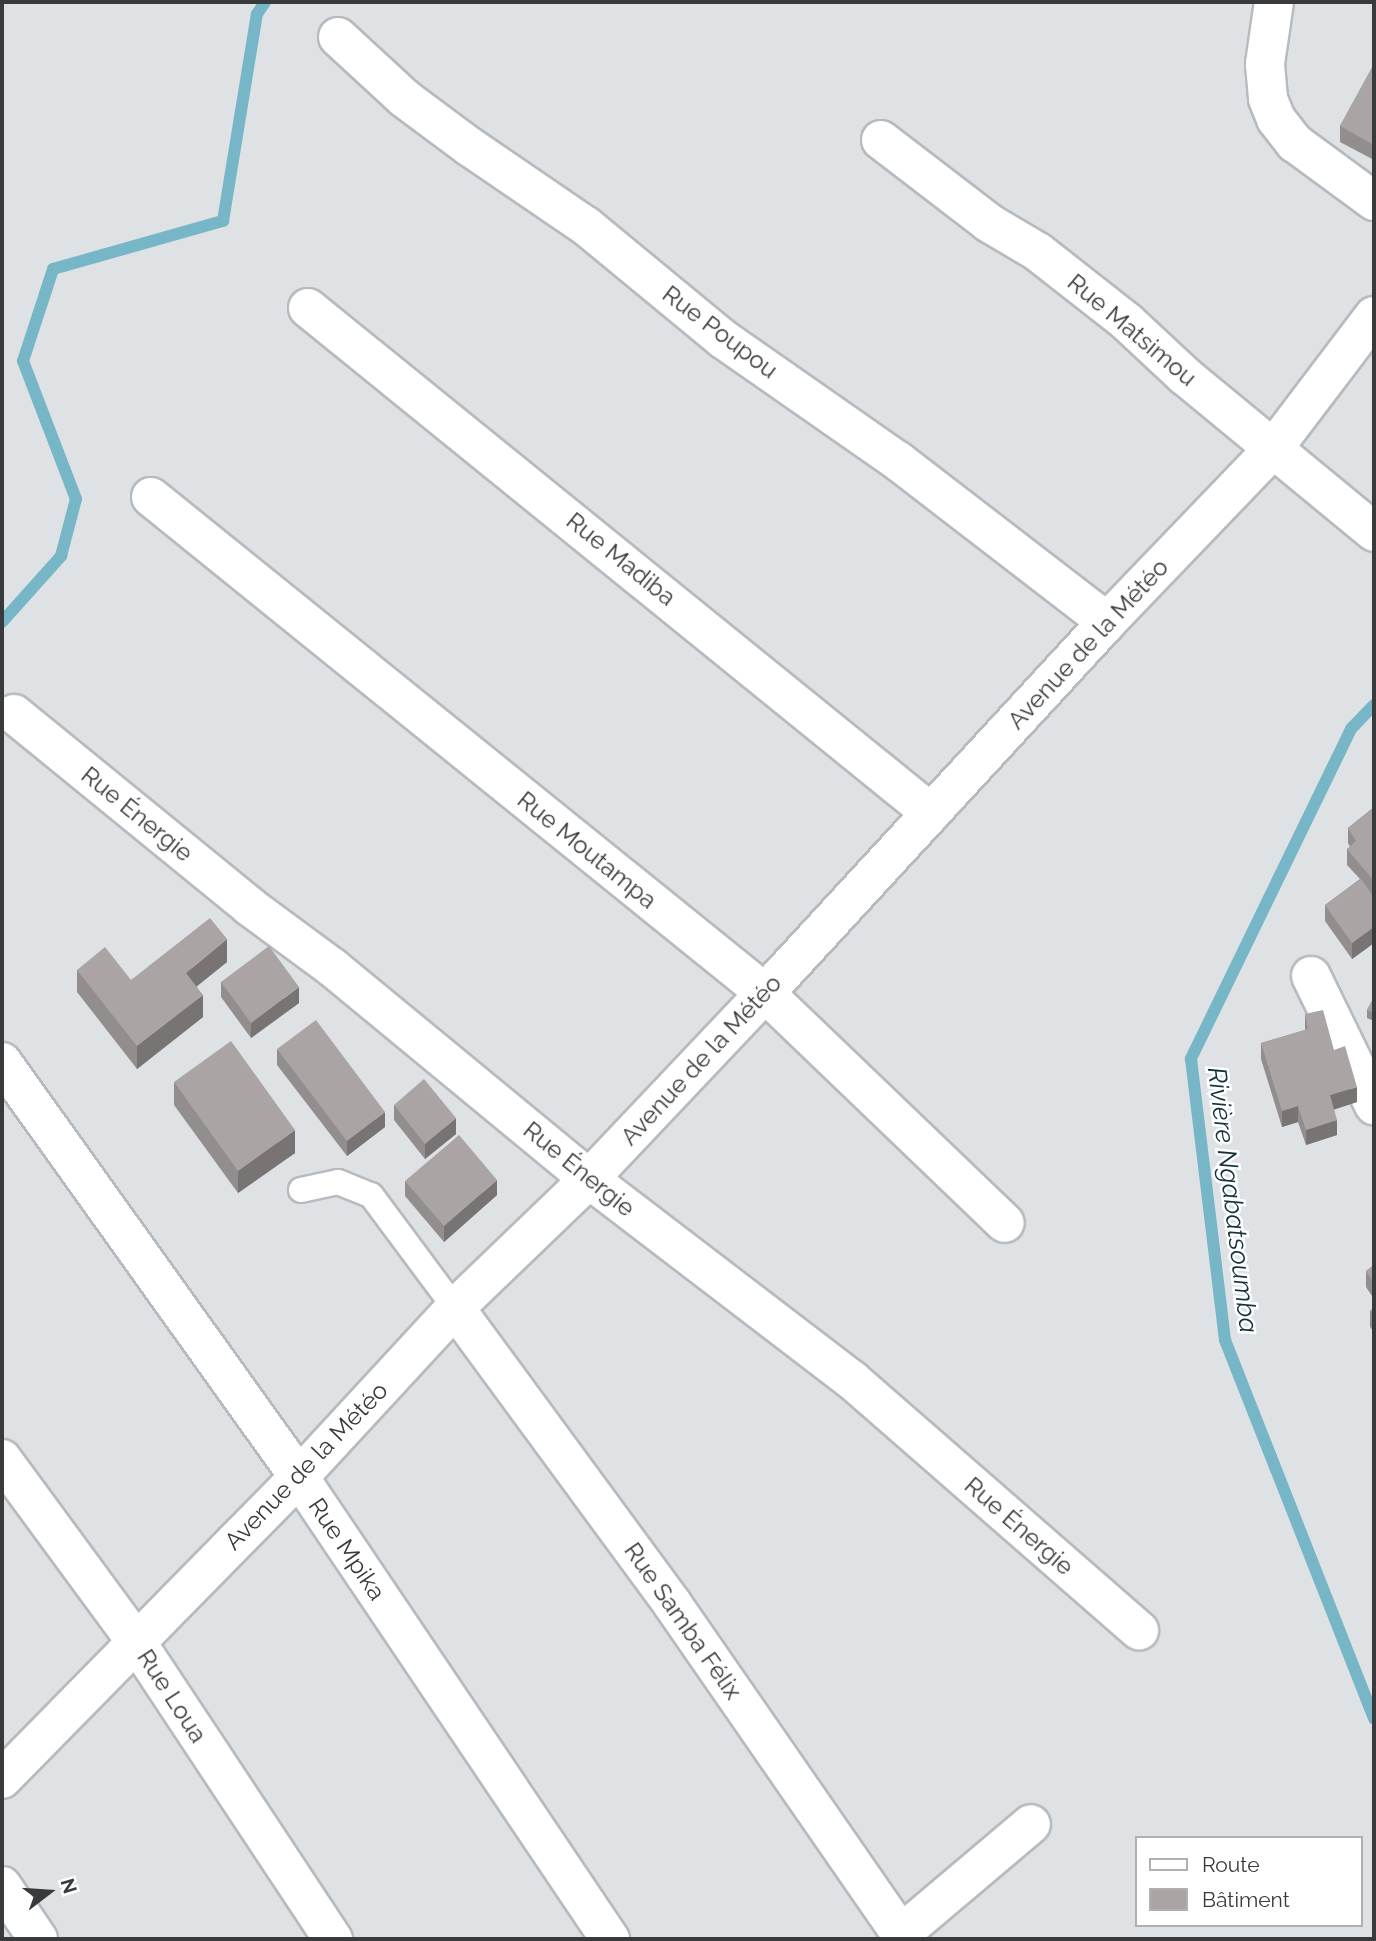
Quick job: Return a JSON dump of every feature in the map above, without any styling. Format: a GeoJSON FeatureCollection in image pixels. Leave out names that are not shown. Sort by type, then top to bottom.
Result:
{"type":"FeatureCollection","features":[{"type":"Feature","properties":{"kind":"street"},"geometry":{"type":"LineString","coordinates":[[1274,2],[1265,64],[1268,99],[1276,119],[1295,143],[1374,201]]}},
{"type":"Feature","properties":{"kind":"street","name":"Rue Poupou"},"geometry":{"type":"LineString","coordinates":[[338,37],[404,98],[470,147],[586,226],[723,339],[898,461],[1107,622]]}},
{"type":"Feature","properties":{"kind":"street","name":"Rue Matsimou"},"geometry":{"type":"LineString","coordinates":[[881,140],[989,223],[1038,252],[1126,321],[1185,376],[1374,532]]}},
{"type":"Feature","properties":{"kind":"street","name":"Rue Madiba"},"geometry":{"type":"LineString","coordinates":[[308,308],[931,813]]}},
{"type":"Feature","properties":{"kind":"street","name":"Avenue de la Météo"},"geometry":{"type":"LineString","coordinates":[[2,1779],[135,1640],[299,1477],[456,1308],[589,1178],[765,993],[1107,622],[1273,449],[1374,316]]}},
{"type":"Feature","properties":{"kind":"street","name":"Rue Moutampa"},"geometry":{"type":"LineString","coordinates":[[151,497],[765,993],[1005,1223]]}},
{"type":"Feature","properties":{"kind":"street","name":"Rue Énergie"},"geometry":{"type":"LineString","coordinates":[[14,714],[248,906],[333,968],[589,1178],[852,1380],[1139,1630]]}},
{"type":"Feature","properties":{"kind":"street"},"geometry":{"type":"LineString","coordinates":[[1311,976],[1374,1105]]}},
{"type":"Feature","properties":{"kind":"street","name":"Rue Mpika"},"geometry":{"type":"LineString","coordinates":[[2,1062],[299,1477],[610,1939]]}},
{"type":"Feature","properties":{"kind":"street","name":"Rue Samba Félix"},"geometry":{"type":"LineString","coordinates":[[456,1308],[673,1605],[902,1937]]}},
{"type":"Feature","properties":{"kind":"street","name":"Rue Loua"},"geometry":{"type":"LineString","coordinates":[[2,1459],[135,1640],[333,1939]]}},
{"type":"Feature","properties":{"kind":"street"},"geometry":{"type":"LineString","coordinates":[[902,1937],[1031,1824]]}},
{"type":"Feature","properties":{"kind":"street"},"geometry":{"type":"LineString","coordinates":[[2,1886],[38,1939]]}},
{"type":"Feature","properties":{"kind":"lane"},"geometry":{"type":"LineString","coordinates":[[301,1190],[338,1182],[371,1195],[456,1308]]}},
{"type":"Feature","properties":{"kind":"building"},"geometry":{"type":"Polygon","coordinates":[[[1374,64],[1374,145],[1340,126],[1374,64]]]}},
{"type":"Feature","properties":{"kind":"building"},"geometry":{"type":"Polygon","coordinates":[[[1374,807],[1374,881],[1347,849],[1356,841],[1348,828],[1374,807]]]}},
{"type":"Feature","properties":{"kind":"building"},"geometry":{"type":"Polygon","coordinates":[[[1361,879],[1374,897],[1374,927],[1352,943],[1325,905],[1361,879]]]}},
{"type":"Feature","properties":{"kind":"building"},"geometry":{"type":"Polygon","coordinates":[[[210,918],[227,939],[186,973],[203,995],[137,1046],[77,970],[105,947],[131,980],[210,918]]]}},
{"type":"Feature","properties":{"kind":"building"},"geometry":{"type":"Polygon","coordinates":[[[269,946],[299,987],[251,1023],[221,982],[269,946]]]}},
{"type":"Feature","properties":{"kind":"building"},"geometry":{"type":"Polygon","coordinates":[[[1374,997],[1374,1013],[1367,1010],[1374,997]]]}},
{"type":"Feature","properties":{"kind":"building"},"geometry":{"type":"Polygon","coordinates":[[[1323,1010],[1334,1050],[1345,1046],[1357,1087],[1330,1095],[1337,1120],[1306,1130],[1298,1106],[1282,1111],[1261,1043],[1308,1029],[1305,1014],[1323,1010]]]}},
{"type":"Feature","properties":{"kind":"building"},"geometry":{"type":"Polygon","coordinates":[[[316,1020],[385,1112],[347,1141],[277,1049],[316,1020]]]}},
{"type":"Feature","properties":{"kind":"building"},"geometry":{"type":"Polygon","coordinates":[[[231,1041],[295,1130],[238,1171],[174,1082],[231,1041]]]}},
{"type":"Feature","properties":{"kind":"building"},"geometry":{"type":"Polygon","coordinates":[[[424,1079],[456,1118],[425,1144],[394,1105],[424,1079]]]}},
{"type":"Feature","properties":{"kind":"building"},"geometry":{"type":"Polygon","coordinates":[[[459,1135],[497,1180],[444,1226],[405,1181],[459,1135]]]}},
{"type":"Feature","properties":{"kind":"building"},"geometry":{"type":"Polygon","coordinates":[[[1374,1265],[1374,1283],[1366,1271],[1374,1265]]]}},
{"type":"Feature","properties":{"kind":"waterway"},"geometry":{"type":"LineString","coordinates":[[2,622],[61,556],[76,499],[23,361],[53,269],[223,221],[257,14],[265,2]]}},
{"type":"Feature","properties":{"kind":"waterway","name":"Rivière Ngabatsoumba"},"geometry":{"type":"LineString","coordinates":[[1374,705],[1351,729],[1191,1059],[1225,1340],[1374,1719]]}}]}
